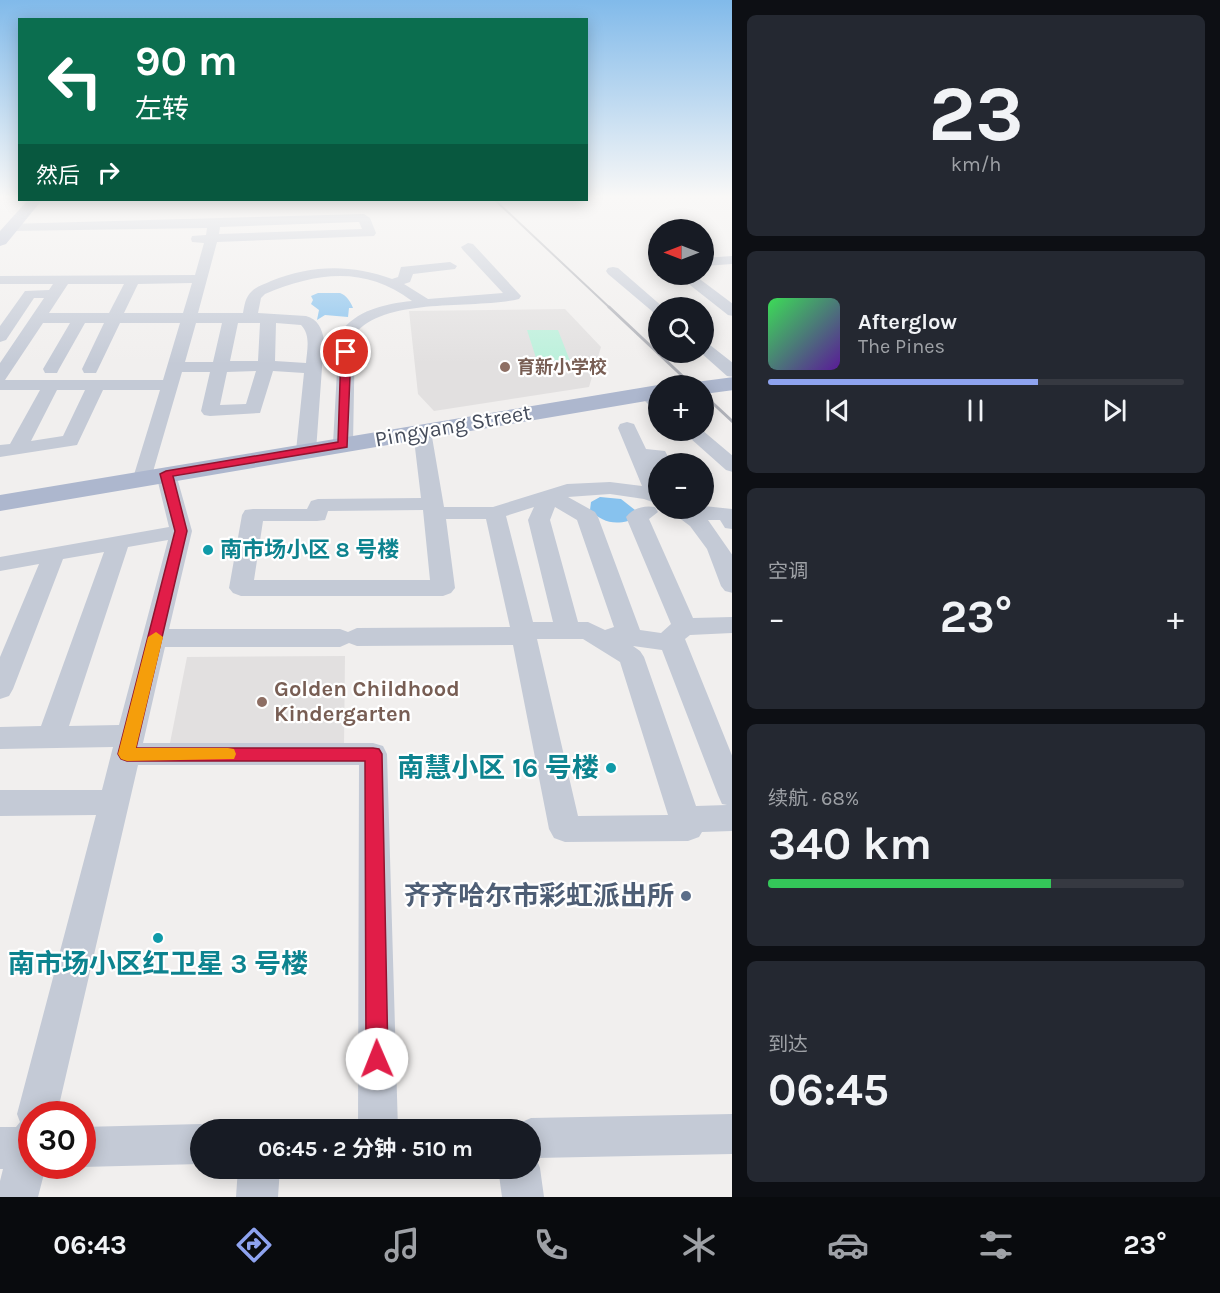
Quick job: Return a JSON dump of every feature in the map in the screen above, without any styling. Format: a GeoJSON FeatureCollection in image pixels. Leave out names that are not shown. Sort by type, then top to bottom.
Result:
{"type":"FeatureCollection","features":[{"type":"Feature","properties":{"kind":"main road"},"geometry":{"type":"LineString","coordinates":[[714,386],[732,383]]}},
{"type":"Feature","properties":{"kind":"main road","name":"Pingyang Street"},"geometry":{"type":"LineString","coordinates":[[0,503],[422,431],[648,397]]}},
{"type":"Feature","properties":{"kind":"street"},"geometry":{"type":"LineString","coordinates":[[36,1101],[129,745],[181,531],[154,476],[170,385],[208,252]]}},
{"type":"Feature","properties":{"kind":"street"},"geometry":{"type":"LineString","coordinates":[[343,444],[347,334],[350,327],[373,315],[393,309],[514,296],[473,252]]}},
{"type":"Feature","properties":{"kind":"street"},"geometry":{"type":"LineString","coordinates":[[714,261],[732,260]]}},
{"type":"Feature","properties":{"kind":"street"},"geometry":{"type":"LineString","coordinates":[[392,284],[405,279],[406,270],[450,266]]}},
{"type":"Feature","properties":{"kind":"street"},"geometry":{"type":"LineString","coordinates":[[613,271],[648,301]]}},
{"type":"Feature","properties":{"kind":"street"},"geometry":{"type":"LineString","coordinates":[[250,318],[254,297],[260,291],[306,274],[324,272],[345,273],[392,284],[414,294],[425,304]]}},
{"type":"Feature","properties":{"kind":"street"},"geometry":{"type":"LineString","coordinates":[[9,450],[52,377],[86,297],[130,286],[201,279]]}},
{"type":"Feature","properties":{"kind":"street"},"geometry":{"type":"LineString","coordinates":[[0,280],[63,280],[130,286]]}},
{"type":"Feature","properties":{"kind":"street"},"geometry":{"type":"LineString","coordinates":[[3,382],[38,318],[63,280]]}},
{"type":"Feature","properties":{"kind":"street"},"geometry":{"type":"LineString","coordinates":[[698,285],[731,309]]}},
{"type":"Feature","properties":{"kind":"street"},"geometry":{"type":"LineString","coordinates":[[9,450],[70,441],[114,318],[130,286]]}},
{"type":"Feature","properties":{"kind":"street"},"geometry":{"type":"LineString","coordinates":[[0,337],[30,294],[54,294]]}},
{"type":"Feature","properties":{"kind":"street"},"geometry":{"type":"LineString","coordinates":[[714,310],[731,309]]}},
{"type":"Feature","properties":{"kind":"street"},"geometry":{"type":"LineString","coordinates":[[38,318],[268,318],[306,321],[314,329],[316,340],[306,451]]}},
{"type":"Feature","properties":{"kind":"street"},"geometry":{"type":"LineString","coordinates":[[231,318],[210,411],[254,409],[266,366],[268,318]]}},
{"type":"Feature","properties":{"kind":"street"},"geometry":{"type":"LineString","coordinates":[[714,357],[732,372]]}},
{"type":"Feature","properties":{"kind":"street"},"geometry":{"type":"LineString","coordinates":[[175,367],[266,366],[313,369]]}},
{"type":"Feature","properties":{"kind":"street"},"geometry":{"type":"LineString","coordinates":[[3,382],[52,377],[170,385]]}},
{"type":"Feature","properties":{"kind":"street"},"geometry":{"type":"LineString","coordinates":[[627,428],[639,455],[648,492]]}},
{"type":"Feature","properties":{"kind":"street"},"geometry":{"type":"LineString","coordinates":[[422,431],[433,509],[443,588],[241,588],[253,515],[317,515],[318,505],[433,509],[504,510],[539,520]]}},
{"type":"Feature","properties":{"kind":"street"},"geometry":{"type":"LineString","coordinates":[[703,441],[732,466]]}},
{"type":"Feature","properties":{"kind":"street"},"geometry":{"type":"LineString","coordinates":[[639,455],[648,455]]}},
{"type":"Feature","properties":{"kind":"street"},"geometry":{"type":"LineString","coordinates":[[504,510],[567,490],[610,488],[648,499]]}},
{"type":"Feature","properties":{"kind":"street"},"geometry":{"type":"LineString","coordinates":[[504,510],[523,633],[565,829],[688,828],[631,657],[578,631],[539,520],[550,495]]}},
{"type":"Feature","properties":{"kind":"street"},"geometry":{"type":"LineString","coordinates":[[550,495],[587,517],[630,637]]}},
{"type":"Feature","properties":{"kind":"street"},"geometry":{"type":"LineString","coordinates":[[648,503],[638,517],[732,795]]}},
{"type":"Feature","properties":{"kind":"street"},"geometry":{"type":"LineString","coordinates":[[714,513],[726,514],[732,523]]}},
{"type":"Feature","properties":{"kind":"street"},"geometry":{"type":"LineString","coordinates":[[695,519],[718,548],[732,586]]}},
{"type":"Feature","properties":{"kind":"street"},"geometry":{"type":"LineString","coordinates":[[0,564],[181,531]]}},
{"type":"Feature","properties":{"kind":"street"},"geometry":{"type":"LineString","coordinates":[[51,737],[118,543]]}},
{"type":"Feature","properties":{"kind":"street"},"geometry":{"type":"LineString","coordinates":[[1,685],[54,554]]}},
{"type":"Feature","properties":{"kind":"street"},"geometry":{"type":"LineString","coordinates":[[155,638],[349,637],[578,631],[630,637],[678,635],[732,625]]}},
{"type":"Feature","properties":{"kind":"street"},"geometry":{"type":"LineString","coordinates":[[0,738],[51,737],[129,745],[373,754],[378,1119]]}},
{"type":"Feature","properties":{"kind":"street"},"geometry":{"type":"LineString","coordinates":[[0,803],[114,802]]}},
{"type":"Feature","properties":{"kind":"street"},"geometry":{"type":"LineString","coordinates":[[685,819],[732,818]]}},
{"type":"Feature","properties":{"kind":"street"},"geometry":{"type":"LineString","coordinates":[[541,1138],[732,1134]]}},
{"type":"Feature","properties":{"kind":"street"},"geometry":{"type":"LineString","coordinates":[[96,1147],[190,1144]]}},
{"type":"Feature","properties":{"kind":"street"},"geometry":{"type":"LineString","coordinates":[[17,1197],[20,1179]]}},
{"type":"Feature","properties":{"kind":"street"},"geometry":{"type":"LineString","coordinates":[[257,1197],[258,1179]]}},
{"type":"Feature","properties":{"kind":"street"},"geometry":{"type":"LineString","coordinates":[[521,1179],[523,1197]]}},
{"type":"Feature","properties":{"kind":"shaded area","name":"育新小学校"},"geometry":{"type":"Polygon","coordinates":[[[565,309],[601,347],[589,387],[434,411],[418,394],[409,311],[565,309]]]}},
{"type":"Feature","properties":{"kind":"shaded area","name":"Golden Childhood Kindergarten"},"geometry":{"type":"Polygon","coordinates":[[[345,656],[344,747],[169,748],[187,657],[345,656]]]}},
{"type":"Feature","properties":{"kind":"green space"},"geometry":{"type":"Polygon","coordinates":[[[527,330],[558,330],[570,361],[537,361],[527,330]]]}},
{"type":"Feature","properties":{"kind":"water"},"geometry":{"type":"Polygon","coordinates":[[[318,293],[340,293],[348,299],[353,308],[349,308],[348,317],[325,315],[317,320],[319,310],[311,304],[313,300],[311,296],[318,293]]]}},
{"type":"Feature","properties":{"kind":"water"},"geometry":{"type":"Polygon","coordinates":[[[600,497],[621,499],[635,510],[628,521],[617,523],[607,521],[590,510],[591,502],[600,497]]]}},
{"type":"Feature","properties":{"kind":"railway"},"geometry":{"type":"LineString","coordinates":[[550,252],[610,308]]}},
{"type":"Feature","properties":{"kind":"railway"},"geometry":{"type":"LineString","coordinates":[[609,307],[681,375]]}},
{"type":"Feature","properties":{"kind":"railway"},"geometry":{"type":"LineString","coordinates":[[714,404],[732,421]]}},
{"type":"Feature","properties":{"kind":"slow traffic"},"geometry":{"type":"LineString","coordinates":[[156,637],[127,754],[228,754]]}},
{"type":"Feature","properties":{"kind":"place","name":"育新小学校"},"geometry":{"type":"Point","coordinates":[505,367]}},
{"type":"Feature","properties":{"kind":"place","name":"南市场小区 8 号楼"},"geometry":{"type":"Point","coordinates":[208,550]}},
{"type":"Feature","properties":{"kind":"place","name":"Golden Childhood Kindergarten"},"geometry":{"type":"Point","coordinates":[262,702]}},
{"type":"Feature","properties":{"kind":"place","name":"南慧小区 16 号楼"},"geometry":{"type":"Point","coordinates":[611,768]}},
{"type":"Feature","properties":{"kind":"place","name":"齐齐哈尔市彩虹派出所"},"geometry":{"type":"Point","coordinates":[686,896]}},
{"type":"Feature","properties":{"kind":"place","name":"南市场小区红卫星 3 号楼"},"geometry":{"type":"Point","coordinates":[158,938]}},
{"type":"Feature","properties":{"kind":"route"},"geometry":{"type":"LineString","coordinates":[[346,352],[343,444],[166,474],[181,531],[127,754],[373,754],[377,1059]]}}]}
